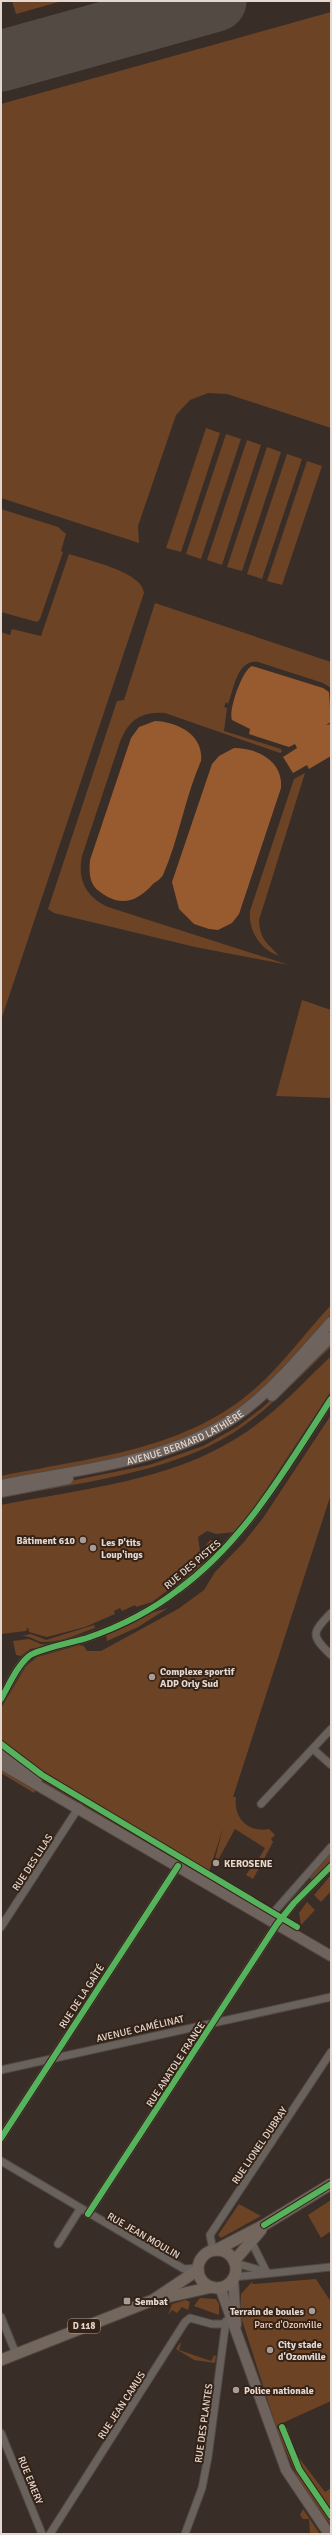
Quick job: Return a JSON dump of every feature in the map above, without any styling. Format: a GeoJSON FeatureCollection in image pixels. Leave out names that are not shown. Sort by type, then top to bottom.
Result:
{"type":"FeatureCollection","features":[{"type":"Feature","properties":{"kind":"main road"},"geometry":{"type":"LineString","coordinates":[[264,2225],[234,2262],[233,2278],[216,2287],[202,2281],[198,2269],[204,2254],[264,2225],[331,2184]]}},
{"type":"Feature","properties":{"kind":"main road"},"geometry":{"type":"LineString","coordinates":[[215,2250],[229,2254],[234,2262]]}},
{"type":"Feature","properties":{"kind":"main road","name":"D 118"},"geometry":{"type":"LineString","coordinates":[[152,2300],[198,2269]]}},
{"type":"Feature","properties":{"kind":"main road","name":"D 118"},"geometry":{"type":"LineString","coordinates":[[1,2360],[152,2300],[216,2287]]}},
{"type":"Feature","properties":{"kind":"street","name":"AVENUE BERNARD LATHIÈRE"},"geometry":{"type":"LineString","coordinates":[[1,1485],[148,1455],[199,1437],[230,1420],[266,1392],[331,1322]]}},
{"type":"Feature","properties":{"kind":"street","name":"AVENUE BERNARD LATHIÈRE"},"geometry":{"type":"LineString","coordinates":[[1,1492],[152,1461],[200,1444],[252,1413],[331,1337]]}},
{"type":"Feature","properties":{"kind":"street","name":"RUE DES PISTES"},"geometry":{"type":"LineString","coordinates":[[1,1699],[19,1668],[31,1654],[88,1638],[122,1624],[172,1594],[226,1549],[254,1516],[331,1400]]}},
{"type":"Feature","properties":{"kind":"street"},"geometry":{"type":"LineString","coordinates":[[331,1613],[316,1629],[315,1636],[317,1642],[331,1655]]}},
{"type":"Feature","properties":{"kind":"street"},"geometry":{"type":"LineString","coordinates":[[261,1804],[331,1729]]}},
{"type":"Feature","properties":{"kind":"street"},"geometry":{"type":"LineString","coordinates":[[313,1749],[331,1765]]}},
{"type":"Feature","properties":{"kind":"street"},"geometry":{"type":"LineString","coordinates":[[1,1753],[27,1771],[43,1786]]}},
{"type":"Feature","properties":{"kind":"street"},"geometry":{"type":"LineString","coordinates":[[1,1764],[43,1786],[331,1956]]}},
{"type":"Feature","properties":{"kind":"street","name":"RUE DES LILAS"},"geometry":{"type":"LineString","coordinates":[[1,1927],[79,1807]]}},
{"type":"Feature","properties":{"kind":"street"},"geometry":{"type":"LineString","coordinates":[[277,1924],[274,1913],[331,1847]]}},
{"type":"Feature","properties":{"kind":"street","name":"RUE DE LA GAÎTÉ"},"geometry":{"type":"LineString","coordinates":[[1,2138],[178,1866]]}},
{"type":"Feature","properties":{"kind":"street","name":"RUE ANATOLE FRANCE"},"geometry":{"type":"LineString","coordinates":[[88,2214],[277,1924],[294,1903],[331,1866]]}},
{"type":"Feature","properties":{"kind":"street","name":"AVENUE CAMÉLINAT"},"geometry":{"type":"LineString","coordinates":[[1,2070],[214,2021],[331,1997]]}},
{"type":"Feature","properties":{"kind":"street","name":"RUE LIONEL DUBRAY"},"geometry":{"type":"LineString","coordinates":[[215,2250],[210,2236],[331,2052]]}},
{"type":"Feature","properties":{"kind":"street","name":"RUE JEAN MOULIN"},"geometry":{"type":"LineString","coordinates":[[1,2161],[88,2214],[184,2269],[198,2269]]}},
{"type":"Feature","properties":{"kind":"street"},"geometry":{"type":"LineString","coordinates":[[58,2244],[80,2209]]}},
{"type":"Feature","properties":{"kind":"street"},"geometry":{"type":"LineString","coordinates":[[251,2241],[269,2272]]}},
{"type":"Feature","properties":{"kind":"street"},"geometry":{"type":"LineString","coordinates":[[234,2262],[269,2272]]}},
{"type":"Feature","properties":{"kind":"street"},"geometry":{"type":"LineString","coordinates":[[236,2331],[233,2278],[269,2272],[331,2267]]}},
{"type":"Feature","properties":{"kind":"street"},"geometry":{"type":"LineString","coordinates":[[216,2287],[236,2331],[286,2470],[329,2534]]}},
{"type":"Feature","properties":{"kind":"street","name":"RUE DES PLANTES"},"geometry":{"type":"LineString","coordinates":[[185,2534],[202,2488],[208,2457],[228,2311]]}},
{"type":"Feature","properties":{"kind":"street"},"geometry":{"type":"LineString","coordinates":[[1,2317],[16,2354]]}},
{"type":"Feature","properties":{"kind":"street","name":"RUE JEAN CAMUS"},"geometry":{"type":"LineString","coordinates":[[50,2534],[185,2322],[190,2318],[212,2324],[226,2324]]}},
{"type":"Feature","properties":{"kind":"street","name":"RUE EMERY"},"geometry":{"type":"LineString","coordinates":[[1,2433],[42,2534]]}},
{"type":"Feature","properties":{"kind":"green space"},"geometry":{"type":"Polygon","coordinates":[[[12,1],[62,1],[16,14],[12,1]]]}},
{"type":"Feature","properties":{"kind":"green space"},"geometry":{"type":"Polygon","coordinates":[[[331,12],[331,428],[227,394],[208,393],[190,400],[176,415],[138,526],[139,543],[1,498],[1,104],[331,12]]]}},
{"type":"Feature","properties":{"kind":"green space"},"geometry":{"type":"Polygon","coordinates":[[[206,428],[220,433],[181,552],[166,548],[206,428]]]}},
{"type":"Feature","properties":{"kind":"green space"},"geometry":{"type":"Polygon","coordinates":[[[226,434],[241,439],[201,559],[186,554],[226,434]]]}},
{"type":"Feature","properties":{"kind":"green space"},"geometry":{"type":"Polygon","coordinates":[[[247,440],[261,445],[222,565],[207,560],[247,440]]]}},
{"type":"Feature","properties":{"kind":"green space"},"geometry":{"type":"Polygon","coordinates":[[[267,447],[281,452],[242,571],[227,567],[267,447]]]}},
{"type":"Feature","properties":{"kind":"green space"},"geometry":{"type":"Polygon","coordinates":[[[287,454],[302,459],[262,579],[247,574],[287,454]]]}},
{"type":"Feature","properties":{"kind":"green space"},"geometry":{"type":"Polygon","coordinates":[[[307,461],[322,466],[282,585],[267,581],[307,461]]]}},
{"type":"Feature","properties":{"kind":"green space"},"geometry":{"type":"Polygon","coordinates":[[[1,509],[58,527],[66,534],[61,551],[63,552],[40,619],[37,622],[1,612],[1,509]]]}},
{"type":"Feature","properties":{"kind":"green space"},"geometry":{"type":"Polygon","coordinates":[[[69,554],[100,563],[125,573],[141,586],[144,593],[1,1020],[1,632],[10,635],[12,629],[41,636],[69,554]]]}},
{"type":"Feature","properties":{"kind":"green space"},"geometry":{"type":"Polygon","coordinates":[[[155,603],[331,662],[331,688],[323,683],[258,662],[251,662],[245,665],[241,670],[237,676],[228,704],[226,702],[224,707],[227,708],[224,731],[281,749],[282,752],[280,753],[165,713],[148,714],[135,720],[130,724],[122,737],[82,856],[82,880],[89,893],[100,903],[108,907],[289,965],[195,947],[54,913],[48,909],[117,701],[124,700],[155,603]]]}},
{"type":"Feature","properties":{"kind":"green space"},"geometry":{"type":"Polygon","coordinates":[[[305,773],[259,920],[263,937],[279,956],[266,949],[253,932],[250,911],[294,779],[305,773]]]}},
{"type":"Feature","properties":{"kind":"green space"},"geometry":{"type":"Polygon","coordinates":[[[302,1000],[331,1010],[331,1098],[276,1096],[302,1000]]]}},
{"type":"Feature","properties":{"kind":"green space"},"geometry":{"type":"Polygon","coordinates":[[[331,1305],[331,1314],[261,1393],[212,1428],[150,1452],[1,1483],[1,1476],[100,1457],[164,1440],[195,1427],[224,1412],[251,1392],[272,1372],[331,1305]]]}},
{"type":"Feature","properties":{"kind":"green space"},"geometry":{"type":"Polygon","coordinates":[[[331,1344],[331,1347],[284,1392],[247,1424],[207,1447],[151,1468],[90,1482],[1,1498],[1,1495],[149,1465],[203,1446],[237,1427],[262,1408],[331,1344]]]}},
{"type":"Feature","properties":{"kind":"green space"},"geometry":{"type":"Polygon","coordinates":[[[331,1356],[331,1391],[254,1508],[235,1532],[216,1534],[207,1531],[198,1537],[202,1565],[152,1602],[136,1607],[135,1605],[122,1611],[120,1608],[114,1611],[115,1614],[85,1627],[47,1637],[29,1632],[28,1627],[26,1631],[1,1634],[1,1505],[122,1482],[182,1465],[210,1453],[237,1438],[263,1420],[331,1356]]]}},
{"type":"Feature","properties":{"kind":"green space","name":"Complexe sportif ADP Orly Sud"},"geometry":{"type":"Polygon","coordinates":[[[331,1415],[331,1494],[233,1797],[236,1797],[237,1811],[244,1822],[255,1829],[269,1829],[275,1835],[271,1839],[273,1842],[253,1879],[246,1875],[252,1866],[254,1867],[265,1848],[235,1829],[218,1860],[215,1859],[223,1828],[209,1872],[46,1775],[1,1741],[1,1708],[26,1666],[37,1657],[79,1645],[84,1646],[87,1651],[101,1651],[178,1609],[204,1590],[215,1572],[244,1542],[263,1518],[331,1415]]]}},
{"type":"Feature","properties":{"kind":"green space"},"geometry":{"type":"Polygon","coordinates":[[[210,1540],[224,1544],[211,1557],[206,1545],[210,1540]]]}},
{"type":"Feature","properties":{"kind":"green space"},"geometry":{"type":"Polygon","coordinates":[[[168,1608],[138,1627],[107,1641],[106,1635],[151,1613],[168,1608]]]}},
{"type":"Feature","properties":{"kind":"green space"},"geometry":{"type":"Polygon","coordinates":[[[94,1625],[95,1628],[51,1642],[42,1642],[21,1636],[31,1634],[46,1640],[94,1625]]]}},
{"type":"Feature","properties":{"kind":"green space"},"geometry":{"type":"Polygon","coordinates":[[[29,1639],[41,1644],[49,1645],[30,1649],[21,1656],[16,1655],[13,1641],[29,1639]]]}},
{"type":"Feature","properties":{"kind":"green space"},"geometry":{"type":"Polygon","coordinates":[[[1,1747],[42,1778],[185,1865],[45,1782],[1,1750],[1,1747]]]}},
{"type":"Feature","properties":{"kind":"green space"},"geometry":{"type":"Polygon","coordinates":[[[1,1767],[36,1789],[34,1793],[1,1773],[1,1767]]]}},
{"type":"Feature","properties":{"kind":"green space"},"geometry":{"type":"Polygon","coordinates":[[[331,1850],[331,1862],[315,1879],[311,1879],[308,1876],[331,1850]]]}},
{"type":"Feature","properties":{"kind":"green space"},"geometry":{"type":"Polygon","coordinates":[[[331,1875],[331,1891],[321,1902],[314,1895],[331,1875]]]}},
{"type":"Feature","properties":{"kind":"green space"},"geometry":{"type":"Polygon","coordinates":[[[307,1902],[315,1910],[301,1925],[299,1913],[307,1902]]]}},
{"type":"Feature","properties":{"kind":"green space"},"geometry":{"type":"Polygon","coordinates":[[[331,2200],[331,2231],[321,2238],[308,2215],[331,2200]]]}},
{"type":"Feature","properties":{"kind":"green space"},"geometry":{"type":"Polygon","coordinates":[[[239,2204],[261,2216],[221,2238],[218,2235],[239,2204]]]}},
{"type":"Feature","properties":{"kind":"green space","name":"Parc d'Ozonville"},"geometry":{"type":"Polygon","coordinates":[[[316,2279],[331,2302],[331,2401],[276,2426],[241,2317],[241,2294],[252,2282],[253,2284],[316,2279]]]}},
{"type":"Feature","properties":{"kind":"green space"},"geometry":{"type":"Polygon","coordinates":[[[200,2298],[216,2299],[219,2304],[219,2315],[194,2306],[200,2298]]]}},
{"type":"Feature","properties":{"kind":"green space"},"geometry":{"type":"Polygon","coordinates":[[[186,2300],[190,2302],[188,2310],[182,2307],[177,2313],[172,2310],[168,2315],[172,2304],[186,2300]]]}},
{"type":"Feature","properties":{"kind":"green space"},"geometry":{"type":"Polygon","coordinates":[[[180,2343],[179,2350],[211,2361],[214,2355],[216,2356],[215,2363],[194,2360],[176,2349],[180,2343]]]}},
{"type":"Feature","properties":{"kind":"green space"},"geometry":{"type":"Polygon","coordinates":[[[287,2427],[296,2454],[325,2492],[331,2488],[331,2525],[300,2483],[277,2430],[287,2427]]]}},
{"type":"Feature","properties":{"kind":"green space"},"geometry":{"type":"Polygon","coordinates":[[[303,2509],[320,2534],[310,2534],[309,2519],[303,2519],[300,2515],[303,2509]]]}},
{"type":"Feature","properties":{"kind":"shaded area"},"geometry":{"type":"Polygon","coordinates":[[[252,666],[323,688],[329,692],[331,722],[326,725],[331,724],[331,756],[309,769],[307,765],[293,773],[283,757],[297,748],[295,744],[289,747],[249,734],[250,729],[232,720],[232,708],[240,682],[248,669],[252,666]]]}},
{"type":"Feature","properties":{"kind":"shaded area"},"geometry":{"type":"Polygon","coordinates":[[[155,721],[180,727],[194,737],[201,752],[201,761],[195,775],[169,861],[163,875],[140,896],[127,901],[120,901],[106,896],[93,885],[90,877],[90,860],[131,738],[139,727],[155,721]]]}},
{"type":"Feature","properties":{"kind":"shaded area"},"geometry":{"type":"Polygon","coordinates":[[[234,748],[252,750],[273,763],[278,770],[281,779],[281,788],[239,914],[232,923],[218,930],[209,929],[194,924],[179,909],[172,882],[212,764],[219,756],[234,748]]]}},
{"type":"Feature","properties":{"kind":"runway"},"geometry":{"type":"LineString","coordinates":[[1,61],[216,1]]}},
{"type":"Feature","properties":{"kind":"cycle path"},"geometry":{"type":"LineString","coordinates":[[1,1699],[17,1670],[29,1656],[48,1648],[87,1638],[123,1624],[168,1598],[202,1571],[224,1549],[263,1502],[331,1399]]}},
{"type":"Feature","properties":{"kind":"cycle path"},"geometry":{"type":"LineString","coordinates":[[1,1744],[42,1775],[297,1927]]}},
{"type":"Feature","properties":{"kind":"cycle path"},"geometry":{"type":"LineString","coordinates":[[1,2138],[178,1866]]}},
{"type":"Feature","properties":{"kind":"cycle path"},"geometry":{"type":"LineString","coordinates":[[88,2214],[277,1924],[294,1903],[331,1866]]}},
{"type":"Feature","properties":{"kind":"cycle path"},"geometry":{"type":"LineString","coordinates":[[264,2225],[331,2184]]}},
{"type":"Feature","properties":{"kind":"cycle path"},"geometry":{"type":"LineString","coordinates":[[282,2427],[299,2469],[331,2516]]}},
{"type":"Feature","properties":{"kind":"place","name":"Bâtiment 610"},"geometry":{"type":"Point","coordinates":[83,1540]}},
{"type":"Feature","properties":{"kind":"place","name":"Les P'tits Loup'ings"},"geometry":{"type":"Point","coordinates":[93,1548]}},
{"type":"Feature","properties":{"kind":"place","name":"Complexe sportif ADP Orly Sud"},"geometry":{"type":"Point","coordinates":[152,1677]}},
{"type":"Feature","properties":{"kind":"place","name":"KEROSENE"},"geometry":{"type":"Point","coordinates":[216,1863]}},
{"type":"Feature","properties":{"kind":"place","name":"Sembat"},"geometry":{"type":"Point","coordinates":[127,2301]}},
{"type":"Feature","properties":{"kind":"place","name":"Terrain de boules"},"geometry":{"type":"Point","coordinates":[312,2311]}},
{"type":"Feature","properties":{"kind":"place","name":"City stade d'Ozonville"},"geometry":{"type":"Point","coordinates":[270,2350]}},
{"type":"Feature","properties":{"kind":"place","name":"Police nationale"},"geometry":{"type":"Point","coordinates":[236,2390]}}]}
